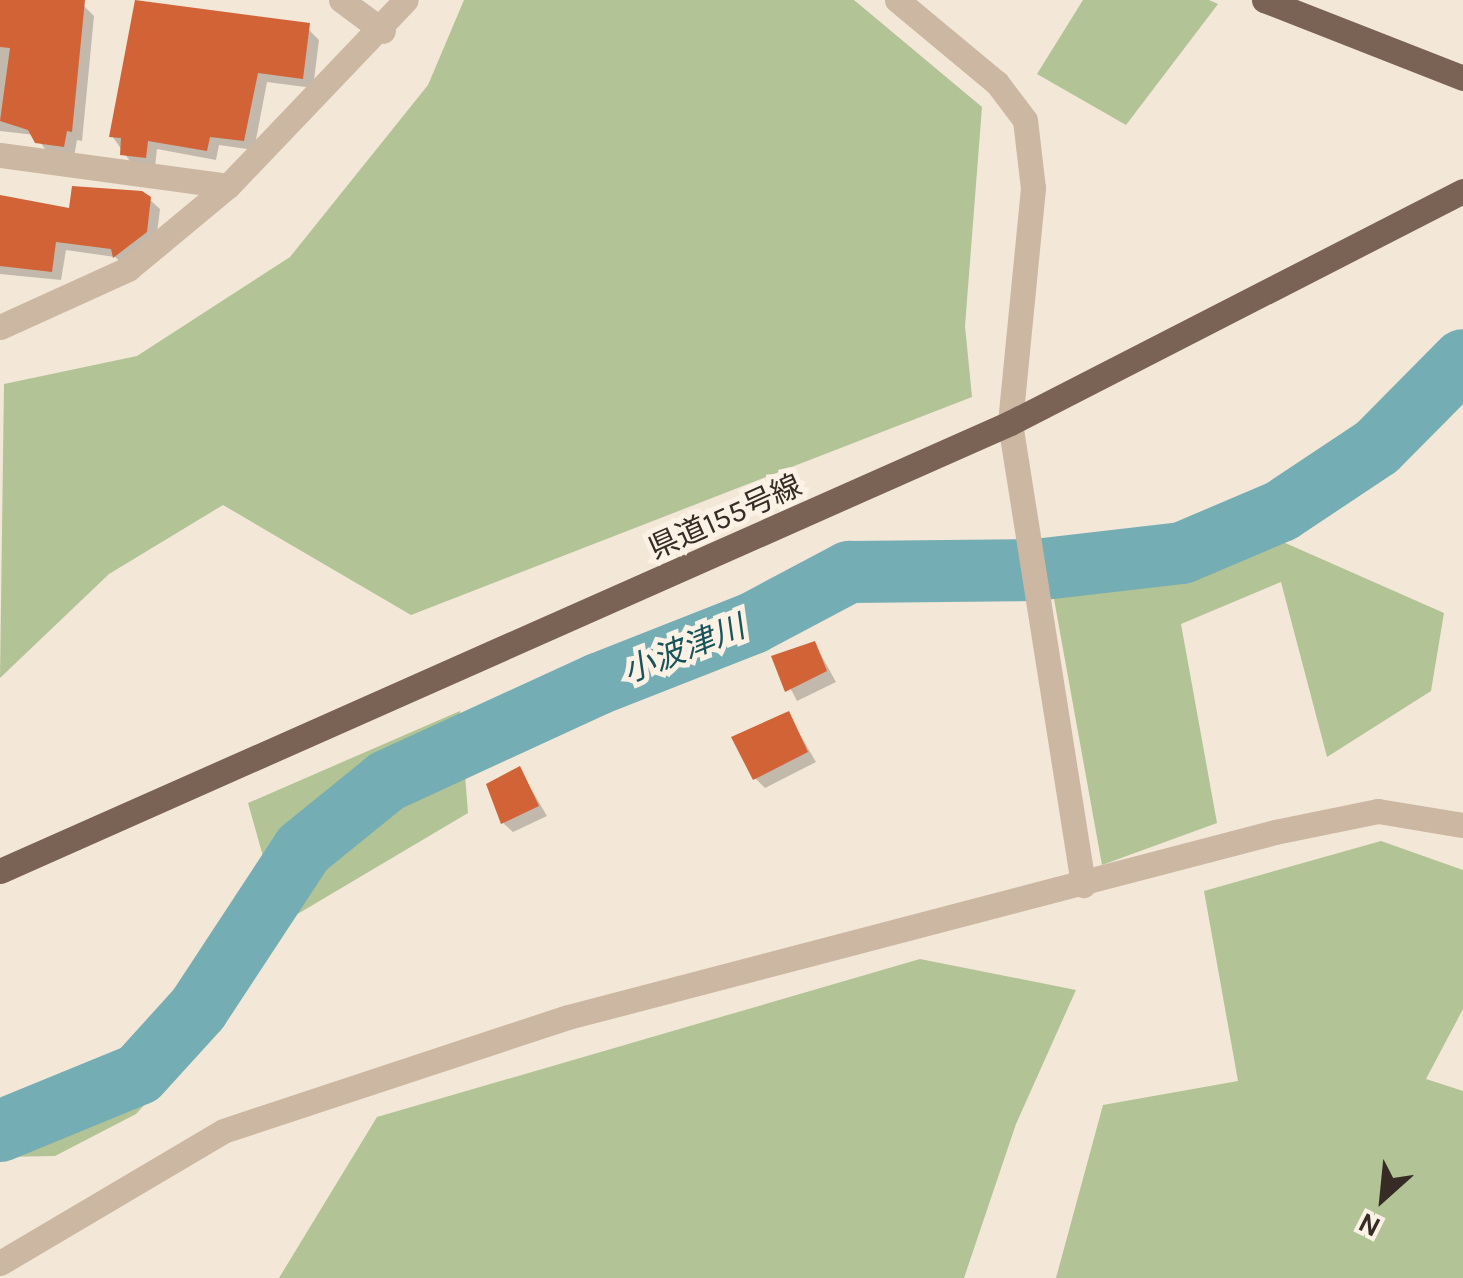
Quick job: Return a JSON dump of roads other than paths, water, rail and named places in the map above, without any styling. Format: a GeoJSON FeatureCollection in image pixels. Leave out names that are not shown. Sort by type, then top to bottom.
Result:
{"type":"FeatureCollection","features":[{"type":"Feature","properties":{"kind":"main road"},"geometry":{"type":"LineString","coordinates":[[1264,0],[1463,78]]}},
{"type":"Feature","properties":{"kind":"main road","name":"県道155号線"},"geometry":{"type":"LineString","coordinates":[[0,871],[1010,423],[1463,191]]}},
{"type":"Feature","properties":{"kind":"street"},"geometry":{"type":"LineString","coordinates":[[341,0],[383,31]]}},
{"type":"Feature","properties":{"kind":"street"},"geometry":{"type":"LineString","coordinates":[[0,326],[128,269],[228,186],[383,31],[406,0]]}},
{"type":"Feature","properties":{"kind":"street"},"geometry":{"type":"LineString","coordinates":[[896,0],[997,83],[1026,120],[1033,188],[1010,423],[1023,539],[1037,596],[1083,885]]}},
{"type":"Feature","properties":{"kind":"street"},"geometry":{"type":"LineString","coordinates":[[0,155],[228,186]]}},
{"type":"Feature","properties":{"kind":"street"},"geometry":{"type":"LineString","coordinates":[[0,1263],[223,1131],[568,1017],[1275,832],[1378,811],[1463,825]]}},
{"type":"Feature","properties":{"kind":"waterway","name":"小波津川"},"geometry":{"type":"LineString","coordinates":[[0,1131],[139,1074],[198,1009],[303,849],[387,781],[598,684],[753,623],[849,572],[1035,570],[1182,553],[1281,511],[1377,447],[1463,360]]}}]}
